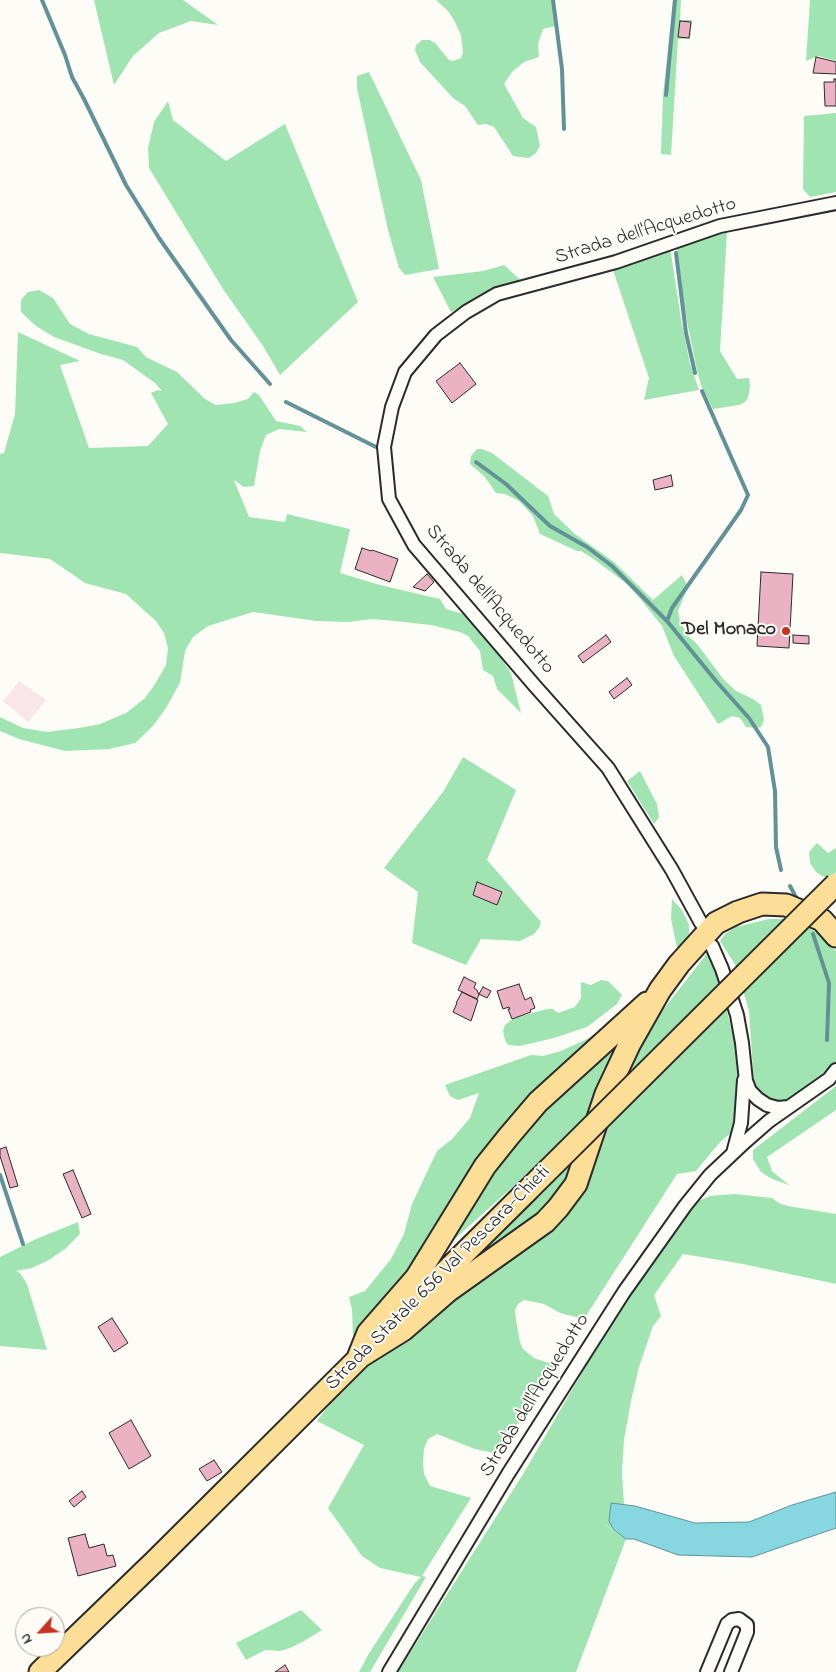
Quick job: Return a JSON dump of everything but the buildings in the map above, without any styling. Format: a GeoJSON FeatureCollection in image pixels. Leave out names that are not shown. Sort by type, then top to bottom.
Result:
{"type":"FeatureCollection","features":[{"type":"Feature","properties":{"kind":"highway","name":"Strada Statale 656 Val Pescara-Chieti"},"geometry":{"type":"LineString","coordinates":[[40,1672],[155,1562],[836,884]]}},
{"type":"Feature","properties":{"kind":"highway"},"geometry":{"type":"LineString","coordinates":[[358,1358],[403,1330],[448,1291],[545,1222],[558,1208],[576,1184],[606,1094],[630,1043],[660,990],[679,964],[716,923],[738,912],[762,904],[786,904],[822,920],[836,936]]}},
{"type":"Feature","properties":{"kind":"highway"},"geometry":{"type":"LineString","coordinates":[[358,1358],[368,1332],[416,1278],[485,1166],[509,1136],[538,1102],[660,990]]}},
{"type":"Feature","properties":{"kind":"street","name":"Strada dell'Acquedotto"},"geometry":{"type":"LineString","coordinates":[[701,923],[672,870],[608,768],[414,545],[389,499],[384,448],[392,408],[406,372],[436,335],[466,312],[497,294],[616,262],[720,226],[836,203]]}},
{"type":"Feature","properties":{"kind":"street"},"geometry":{"type":"LineString","coordinates":[[712,946],[722,969],[737,1015],[748,1086],[758,1099],[767,1105],[778,1108],[788,1107]]}},
{"type":"Feature","properties":{"kind":"street"},"geometry":{"type":"LineString","coordinates":[[733,1153],[741,1123],[745,1070]]}},
{"type":"Feature","properties":{"kind":"street","name":"Strada dell'Acquedotto"},"geometry":{"type":"LineString","coordinates":[[389,1672],[508,1474],[624,1292],[685,1206],[710,1176],[769,1121],[834,1075]]}},
{"type":"Feature","properties":{"kind":"street"},"geometry":{"type":"LineString","coordinates":[[707,1672],[727,1624],[732,1620],[739,1619],[747,1625],[747,1632],[731,1672]]}},
{"type":"Feature","properties":{"kind":"shaded area"},"geometry":{"type":"Polygon","coordinates":[[[19,681],[46,700],[28,722],[3,701],[19,681]]]}},
{"type":"Feature","properties":{"kind":"green space"},"geometry":{"type":"Polygon","coordinates":[[[94,0],[183,0],[218,25],[191,21],[159,33],[133,56],[114,85],[94,0]]]}},
{"type":"Feature","properties":{"kind":"green space"},"geometry":{"type":"Polygon","coordinates":[[[436,0],[552,0],[556,26],[543,29],[538,44],[539,57],[524,62],[512,72],[504,84],[523,118],[536,127],[540,146],[536,153],[529,158],[513,156],[494,127],[486,124],[478,125],[465,106],[453,98],[420,62],[415,50],[416,45],[422,40],[430,40],[436,44],[449,60],[453,61],[461,58],[463,53],[461,35],[454,20],[448,11],[436,0]]]}},
{"type":"Feature","properties":{"kind":"green space"},"geometry":{"type":"Polygon","coordinates":[[[673,0],[681,0],[680,20],[692,20],[690,39],[678,39],[671,155],[661,154],[663,95],[673,0]]]}},
{"type":"Feature","properties":{"kind":"green space"},"geometry":{"type":"Polygon","coordinates":[[[810,0],[836,0],[836,61],[818,56],[806,61],[810,0]]]}},
{"type":"Feature","properties":{"kind":"green space"},"geometry":{"type":"Polygon","coordinates":[[[369,72],[421,180],[439,269],[405,275],[399,268],[388,230],[357,88],[357,76],[369,72]]]}},
{"type":"Feature","properties":{"kind":"green space"},"geometry":{"type":"Polygon","coordinates":[[[168,101],[173,120],[226,161],[285,124],[358,302],[280,375],[263,346],[223,289],[149,168],[148,148],[154,122],[168,101]]]}},
{"type":"Feature","properties":{"kind":"green space"},"geometry":{"type":"Polygon","coordinates":[[[836,113],[836,192],[810,197],[803,189],[804,116],[836,113]]]}},
{"type":"Feature","properties":{"kind":"green space"},"geometry":{"type":"Polygon","coordinates":[[[727,231],[720,351],[737,379],[749,378],[750,386],[748,398],[745,402],[739,405],[713,409],[701,385],[697,371],[682,297],[676,245],[727,231]]]}},
{"type":"Feature","properties":{"kind":"green space"},"geometry":{"type":"Polygon","coordinates":[[[670,247],[690,364],[699,390],[644,400],[649,378],[612,267],[670,247]]]}},
{"type":"Feature","properties":{"kind":"green space"},"geometry":{"type":"Polygon","coordinates":[[[504,265],[524,283],[483,297],[451,312],[433,277],[483,271],[504,265]]]}},
{"type":"Feature","properties":{"kind":"green space"},"geometry":{"type":"Polygon","coordinates":[[[39,290],[53,298],[70,324],[89,334],[137,347],[146,357],[177,372],[205,399],[216,405],[248,399],[254,392],[259,395],[276,421],[300,426],[307,432],[279,429],[266,435],[260,451],[254,486],[244,487],[234,480],[249,517],[285,522],[287,514],[350,529],[340,573],[380,585],[440,599],[446,609],[463,614],[499,655],[511,673],[521,713],[497,689],[493,676],[483,670],[480,651],[468,636],[460,632],[431,625],[373,619],[347,622],[316,621],[253,612],[208,626],[193,637],[185,651],[180,683],[153,726],[135,743],[109,749],[65,751],[19,739],[0,731],[0,717],[23,728],[47,732],[100,724],[126,713],[145,698],[155,684],[166,665],[168,648],[164,633],[156,621],[126,594],[85,583],[50,559],[0,553],[0,454],[4,453],[15,414],[18,332],[80,361],[60,365],[89,448],[148,446],[168,424],[151,393],[158,390],[162,391],[155,383],[123,360],[54,337],[36,326],[21,312],[21,300],[28,292],[39,290]]]}},
{"type":"Feature","properties":{"kind":"green space"},"geometry":{"type":"Polygon","coordinates":[[[477,449],[492,453],[548,496],[554,514],[575,534],[614,562],[653,600],[682,575],[688,587],[678,611],[680,621],[687,635],[697,644],[724,680],[736,691],[761,705],[764,720],[761,727],[746,727],[740,718],[732,716],[718,724],[674,656],[662,626],[642,601],[627,584],[595,560],[581,551],[577,551],[540,534],[533,516],[519,501],[505,494],[496,493],[484,476],[470,464],[471,456],[477,449]]]}},
{"type":"Feature","properties":{"kind":"green space"},"geometry":{"type":"Polygon","coordinates":[[[463,757],[516,790],[487,860],[541,922],[534,934],[520,941],[481,939],[466,965],[412,943],[418,892],[384,868],[443,792],[463,757]]]}},
{"type":"Feature","properties":{"kind":"green space"},"geometry":{"type":"Polygon","coordinates":[[[640,771],[657,804],[659,817],[654,824],[627,781],[640,771]]]}},
{"type":"Feature","properties":{"kind":"green space"},"geometry":{"type":"Polygon","coordinates":[[[817,843],[828,853],[836,848],[836,872],[830,878],[816,872],[810,863],[809,852],[817,843]]]}},
{"type":"Feature","properties":{"kind":"green space"},"geometry":{"type":"Polygon","coordinates":[[[672,899],[682,910],[689,925],[689,934],[677,948],[671,919],[672,899]]]}},
{"type":"Feature","properties":{"kind":"green space"},"geometry":{"type":"Polygon","coordinates":[[[769,919],[788,919],[819,933],[836,951],[836,1063],[820,1078],[783,1103],[772,1103],[760,1096],[754,1085],[749,1011],[736,966],[720,941],[725,934],[736,927],[769,919]]]}},
{"type":"Feature","properties":{"kind":"green space"},"geometry":{"type":"Polygon","coordinates":[[[708,952],[714,964],[720,987],[607,1097],[649,1028],[708,952]]]}},
{"type":"Feature","properties":{"kind":"green space"},"geometry":{"type":"Polygon","coordinates":[[[601,980],[608,981],[622,995],[617,1004],[587,1027],[554,1038],[520,1046],[508,1045],[503,1031],[505,1025],[514,1018],[547,1009],[553,1009],[558,1013],[575,1007],[581,998],[581,982],[591,985],[601,980]]]}},
{"type":"Feature","properties":{"kind":"green space"},"geometry":{"type":"Polygon","coordinates":[[[725,1003],[736,1049],[738,1077],[737,1101],[731,1133],[720,1142],[696,1171],[677,1174],[584,1319],[560,1313],[544,1304],[524,1300],[518,1304],[515,1310],[516,1320],[523,1349],[534,1358],[555,1365],[498,1454],[475,1449],[437,1434],[428,1439],[424,1449],[423,1463],[424,1474],[430,1486],[471,1498],[422,1576],[426,1577],[370,1672],[359,1672],[414,1584],[421,1577],[380,1568],[362,1556],[328,1508],[364,1445],[317,1421],[342,1387],[372,1358],[547,1233],[596,1133],[725,1003]]]}},
{"type":"Feature","properties":{"kind":"green space"},"geometry":{"type":"Polygon","coordinates":[[[638,1017],[610,1076],[577,1129],[448,1245],[516,1135],[638,1017]]]}},
{"type":"Feature","properties":{"kind":"green space"},"geometry":{"type":"Polygon","coordinates":[[[608,1026],[353,1337],[352,1309],[349,1297],[365,1291],[391,1259],[404,1234],[412,1204],[437,1151],[452,1139],[470,1118],[479,1093],[458,1100],[450,1096],[445,1085],[531,1055],[543,1056],[561,1051],[585,1040],[608,1026]]]}},
{"type":"Feature","properties":{"kind":"green space"},"geometry":{"type":"Polygon","coordinates":[[[836,1086],[836,1110],[767,1157],[772,1171],[789,1185],[772,1179],[761,1172],[753,1159],[753,1150],[836,1086]]]}},
{"type":"Feature","properties":{"kind":"green space"},"geometry":{"type":"Polygon","coordinates":[[[570,1158],[572,1171],[555,1202],[457,1275],[570,1158]]]}},
{"type":"Feature","properties":{"kind":"green space"},"geometry":{"type":"Polygon","coordinates":[[[735,1194],[772,1198],[788,1206],[836,1214],[836,1284],[743,1264],[683,1254],[654,1295],[661,1316],[653,1326],[639,1367],[631,1401],[624,1440],[622,1472],[624,1505],[611,1503],[609,1521],[614,1530],[603,1523],[626,1539],[576,1672],[398,1672],[525,1471],[595,1350],[633,1289],[696,1202],[710,1196],[735,1194]]]}},
{"type":"Feature","properties":{"kind":"green space"},"geometry":{"type":"Polygon","coordinates":[[[78,1222],[80,1234],[65,1249],[32,1268],[16,1271],[20,1273],[27,1284],[47,1350],[0,1346],[0,1257],[36,1239],[78,1222]]]}},
{"type":"Feature","properties":{"kind":"green space"},"geometry":{"type":"Polygon","coordinates":[[[301,1610],[322,1630],[290,1648],[280,1651],[265,1650],[246,1660],[236,1643],[301,1610]]]}},
{"type":"Feature","properties":{"kind":"water"},"geometry":{"type":"Polygon","coordinates":[[[836,1492],[836,1528],[752,1557],[678,1555],[634,1539],[626,1539],[614,1530],[609,1521],[611,1503],[635,1506],[695,1523],[749,1522],[792,1505],[836,1492]]]}},
{"type":"Feature","properties":{"kind":"waterway"},"geometry":{"type":"LineString","coordinates":[[42,0],[72,77],[126,185],[159,238],[231,340],[270,384]]}},
{"type":"Feature","properties":{"kind":"waterway"},"geometry":{"type":"LineString","coordinates":[[553,0],[562,69],[564,129]]}},
{"type":"Feature","properties":{"kind":"waterway"},"geometry":{"type":"LineString","coordinates":[[666,95],[675,0]]}},
{"type":"Feature","properties":{"kind":"waterway"},"geometry":{"type":"LineString","coordinates":[[676,253],[686,333],[695,373]]}},
{"type":"Feature","properties":{"kind":"waterway"},"geometry":{"type":"LineString","coordinates":[[667,621],[672,608],[741,510],[748,495],[702,391]]}},
{"type":"Feature","properties":{"kind":"waterway"},"geometry":{"type":"LineString","coordinates":[[286,402],[378,448]]}},
{"type":"Feature","properties":{"kind":"waterway"},"geometry":{"type":"LineString","coordinates":[[476,462],[506,484],[550,526],[587,547],[612,566],[667,621],[749,718],[768,747],[775,791],[776,847],[781,870]]}},
{"type":"Feature","properties":{"kind":"waterway"},"geometry":{"type":"LineString","coordinates":[[790,886],[797,899]]}},
{"type":"Feature","properties":{"kind":"waterway"},"geometry":{"type":"LineString","coordinates":[[813,934],[829,983],[827,1040]]}},
{"type":"Feature","properties":{"kind":"waterway"},"geometry":{"type":"LineString","coordinates":[[0,1175],[23,1244]]}},
{"type":"Feature","properties":{"kind":"place","name":"Del Monaco"},"geometry":{"type":"Point","coordinates":[786,631]}}]}
